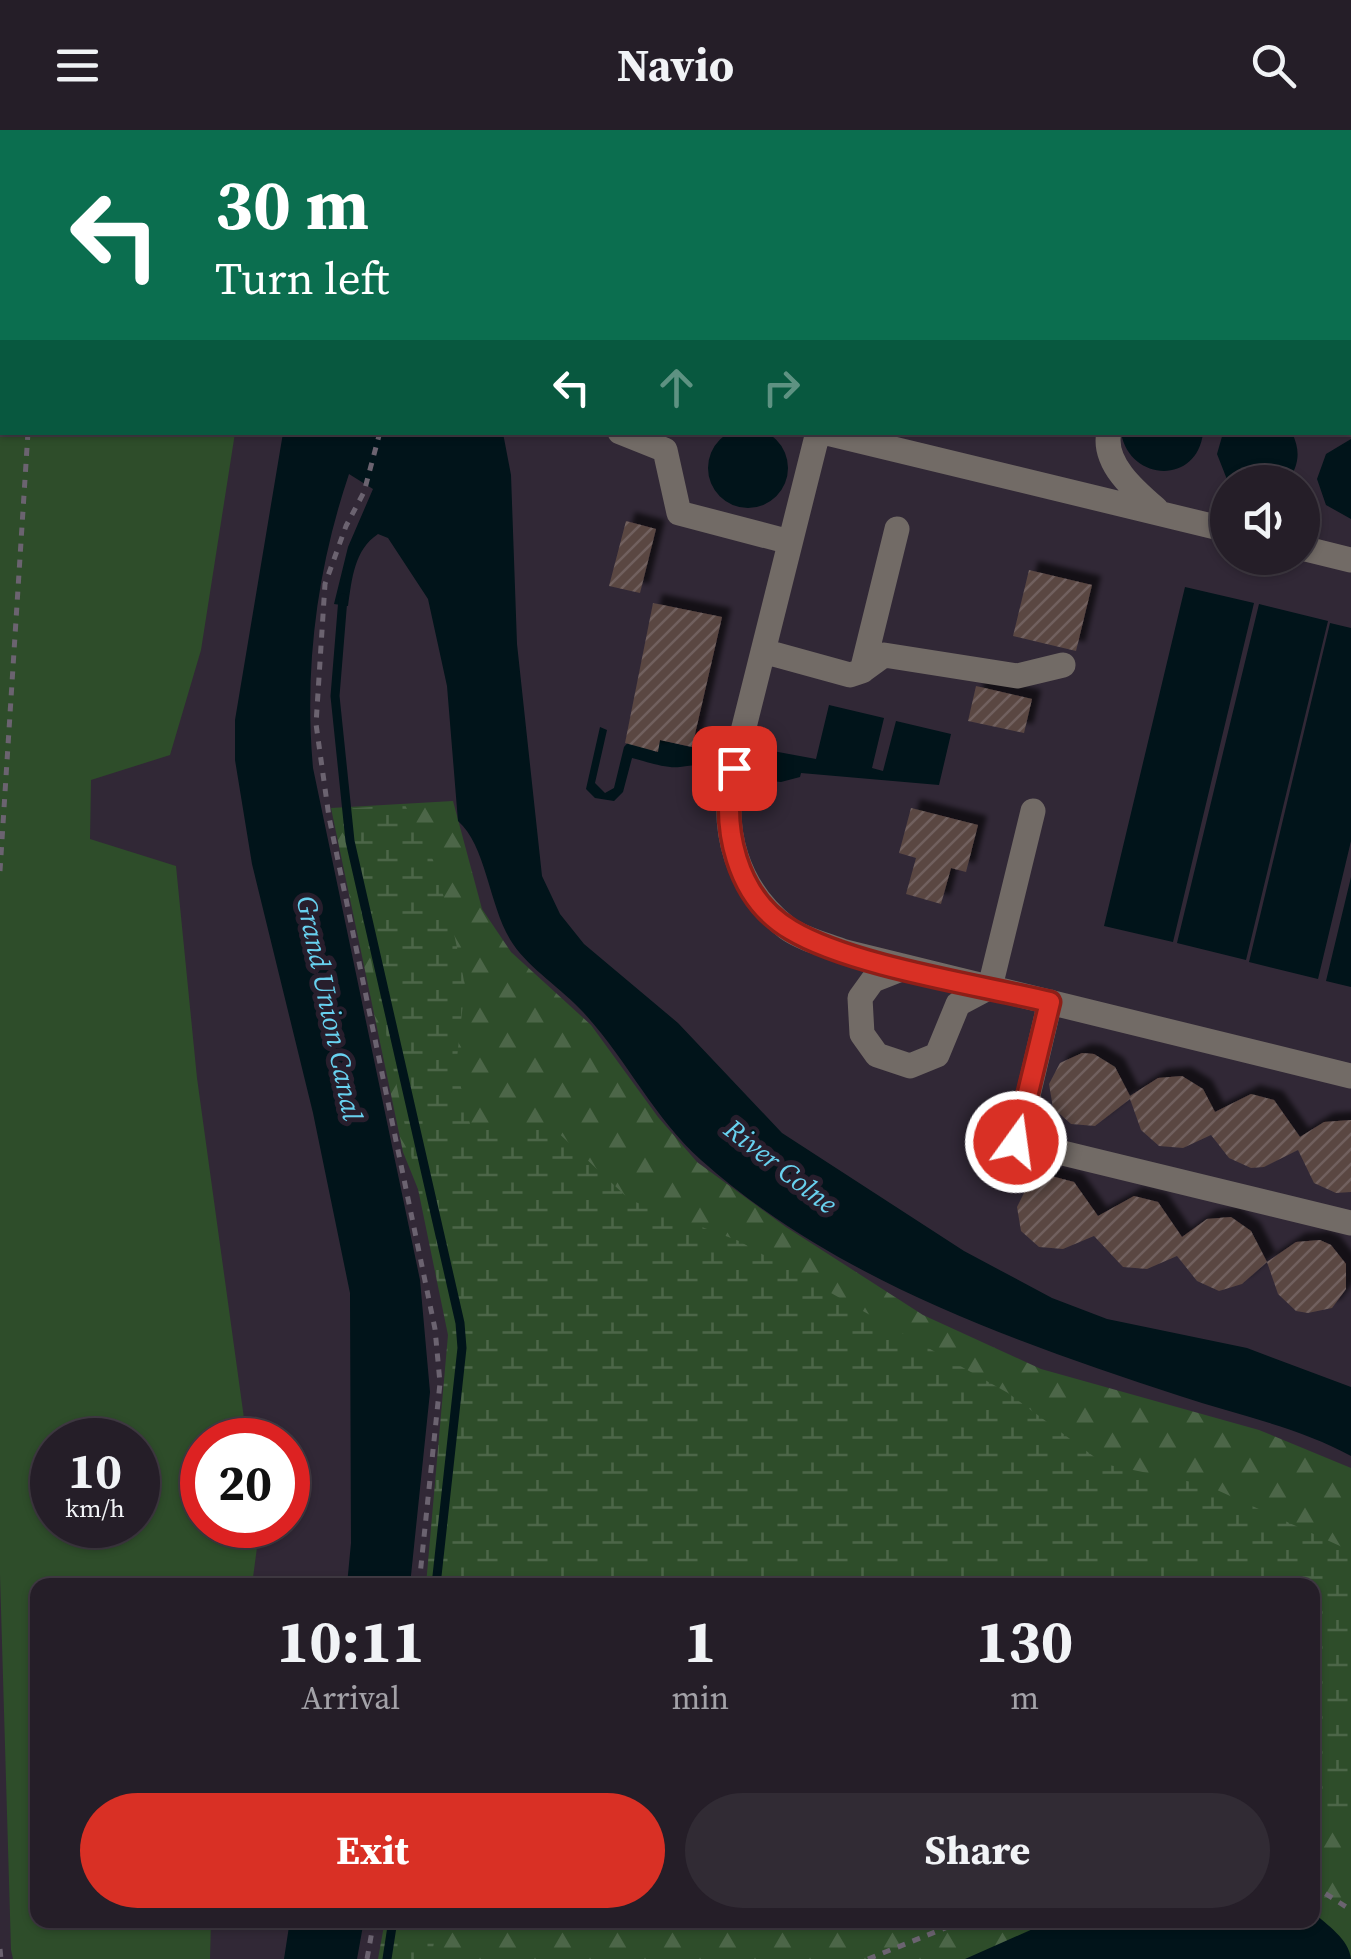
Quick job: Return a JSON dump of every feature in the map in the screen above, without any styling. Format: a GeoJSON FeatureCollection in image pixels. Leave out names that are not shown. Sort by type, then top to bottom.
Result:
{"type":"FeatureCollection","features":[{"type":"Feature","properties":{"kind":"lane"},"geometry":{"type":"LineString","coordinates":[[628,435],[665,450],[679,513],[790,542]]}},
{"type":"Feature","properties":{"kind":"lane"},"geometry":{"type":"LineString","coordinates":[[819,435],[736,760],[728,834],[749,888],[789,930],[844,952],[1351,1076]]}},
{"type":"Feature","properties":{"kind":"lane"},"geometry":{"type":"LineString","coordinates":[[846,435],[924,444],[1210,526]]}},
{"type":"Feature","properties":{"kind":"lane"},"geometry":{"type":"LineString","coordinates":[[1109,435],[1110,455],[1131,489],[1164,515]]}},
{"type":"Feature","properties":{"kind":"lane"},"geometry":{"type":"LineString","coordinates":[[862,671],[897,529]]}},
{"type":"Feature","properties":{"kind":"lane"},"geometry":{"type":"LineString","coordinates":[[1320,552],[1351,560]]}},
{"type":"Feature","properties":{"kind":"lane"},"geometry":{"type":"LineString","coordinates":[[764,650],[850,675],[884,655],[1016,676],[1063,666]]}},
{"type":"Feature","properties":{"kind":"lane"},"geometry":{"type":"LineString","coordinates":[[906,967],[874,980],[860,998],[862,1034],[877,1055],[910,1066],[937,1055],[958,1004],[990,987],[1033,810]]}},
{"type":"Feature","properties":{"kind":"lane"},"geometry":{"type":"LineString","coordinates":[[1050,1002],[1016,1142],[1351,1223]]}},
{"type":"Feature","properties":{"kind":"path"},"geometry":{"type":"LineString","coordinates":[[0,871],[28,435]]}},
{"type":"Feature","properties":{"kind":"path"},"geometry":{"type":"LineString","coordinates":[[379,435],[364,492],[346,526],[325,584],[316,724],[329,818],[435,1328],[440,1383],[420,1578]]}},
{"type":"Feature","properties":{"kind":"path"},"geometry":{"type":"LineString","coordinates":[[1320,1890],[1351,1910]]}},
{"type":"Feature","properties":{"kind":"path"},"geometry":{"type":"LineString","coordinates":[[367,1959],[373,1928]]}},
{"type":"Feature","properties":{"kind":"path"},"geometry":{"type":"LineString","coordinates":[[868,1959],[945,1928]]}},
{"type":"Feature","properties":{"kind":"path"},"geometry":{"type":"LineString","coordinates":[[0,1949],[1,1959]]}},
{"type":"Feature","properties":{"kind":"green space"},"geometry":{"type":"Polygon","coordinates":[[[0,435],[235,435],[201,650],[170,755],[91,780],[90,839],[176,866],[197,1078],[244,1418],[180,1418],[180,1548],[257,1548],[253,1578],[30,1578],[30,1928],[211,1928],[210,1959],[13,1959],[0,1575],[0,435]]]}},
{"type":"Feature","properties":{"kind":"green space"},"geometry":{"type":"Polygon","coordinates":[[[453,801],[482,909],[511,952],[591,1025],[658,1117],[697,1162],[786,1227],[923,1315],[1041,1369],[1259,1430],[1351,1468],[1351,1567],[422,1199],[403,1152],[331,808],[453,801]]]}},
{"type":"Feature","properties":{"kind":"green space"},"geometry":{"type":"Polygon","coordinates":[[[405,805],[433,860],[465,985],[456,1067],[471,1128],[551,1126],[630,1200],[739,1241],[1008,1393],[1104,1464],[1206,1485],[1351,1551],[1351,1812],[1320,1811],[1320,1578],[427,1578],[448,1335],[340,809],[405,805]]]}},
{"type":"Feature","properties":{"kind":"green space"},"geometry":{"type":"Polygon","coordinates":[[[1320,1748],[1351,1794],[1351,1959],[1320,1928],[1320,1748]]]}},
{"type":"Feature","properties":{"kind":"green space"},"geometry":{"type":"Polygon","coordinates":[[[384,1928],[437,1928],[431,1959],[378,1959],[384,1928]]]}},
{"type":"Feature","properties":{"kind":"green space"},"geometry":{"type":"Polygon","coordinates":[[[417,1928],[1097,1928],[1002,1959],[413,1959],[417,1928]]]}},
{"type":"Feature","properties":{"kind":"water"},"geometry":{"type":"Polygon","coordinates":[[[283,435],[503,435],[511,475],[517,644],[542,876],[560,914],[584,944],[678,1023],[782,1133],[964,1251],[1052,1298],[1107,1319],[1247,1348],[1351,1387],[1351,1456],[1289,1429],[1053,1352],[928,1302],[809,1240],[701,1160],[668,1125],[598,1030],[528,962],[505,930],[482,862],[468,832],[458,821],[447,686],[428,599],[388,538],[378,534],[364,548],[348,606],[334,604],[348,547],[373,489],[349,474],[329,546],[316,619],[310,693],[313,768],[420,1280],[430,1392],[411,1578],[348,1578],[351,1543],[350,1293],[313,1113],[252,864],[235,760],[235,720],[283,435]]]}},
{"type":"Feature","properties":{"kind":"water"},"geometry":{"type":"Polygon","coordinates":[[[726,435],[770,435],[787,460],[787,476],[781,490],[756,507],[740,507],[726,501],[709,476],[711,453],[726,435]]]}},
{"type":"Feature","properties":{"kind":"water"},"geometry":{"type":"Polygon","coordinates":[[[1122,435],[1202,435],[1198,450],[1177,469],[1149,468],[1127,449],[1122,435]]]}},
{"type":"Feature","properties":{"kind":"water"},"geometry":{"type":"Polygon","coordinates":[[[1222,435],[1293,435],[1297,446],[1295,465],[1221,465],[1217,454],[1222,435]]]}},
{"type":"Feature","properties":{"kind":"water"},"geometry":{"type":"Polygon","coordinates":[[[1351,439],[1351,519],[1326,505],[1320,471],[1326,454],[1351,439]]]}},
{"type":"Feature","properties":{"kind":"water"},"geometry":{"type":"Polygon","coordinates":[[[1185,587],[1254,603],[1173,942],[1104,926],[1185,587]]]}},
{"type":"Feature","properties":{"kind":"water"},"geometry":{"type":"Polygon","coordinates":[[[1259,604],[1328,621],[1246,960],[1177,943],[1259,604]]]}},
{"type":"Feature","properties":{"kind":"water"},"geometry":{"type":"Polygon","coordinates":[[[1330,623],[1351,628],[1351,841],[1318,979],[1249,962],[1330,623]]]}},
{"type":"Feature","properties":{"kind":"water"},"geometry":{"type":"Polygon","coordinates":[[[829,705],[884,718],[872,768],[883,771],[896,721],[951,734],[939,785],[801,773],[800,777],[781,782],[752,779],[752,772],[734,767],[668,767],[632,758],[623,792],[614,801],[595,798],[586,789],[600,727],[607,730],[595,783],[605,793],[614,788],[624,747],[632,738],[656,752],[660,740],[691,747],[694,737],[707,740],[707,752],[755,754],[757,748],[816,759],[829,705]]]}},
{"type":"Feature","properties":{"kind":"water"},"geometry":{"type":"Polygon","coordinates":[[[1351,877],[1351,987],[1326,981],[1351,877]]]}},
{"type":"Feature","properties":{"kind":"water"},"geometry":{"type":"Polygon","coordinates":[[[1320,1918],[1342,1939],[1351,1959],[965,1959],[1035,1928],[1320,1928],[1320,1918]]]}},
{"type":"Feature","properties":{"kind":"water"},"geometry":{"type":"Polygon","coordinates":[[[289,1928],[363,1928],[357,1959],[284,1959],[289,1928]]]}},
{"type":"Feature","properties":{"kind":"building"},"geometry":{"type":"Polygon","coordinates":[[[626,521],[656,529],[640,593],[609,586],[626,521]]]}},
{"type":"Feature","properties":{"kind":"building"},"geometry":{"type":"Polygon","coordinates":[[[1029,570],[1092,585],[1076,651],[1013,636],[1029,570]]]}},
{"type":"Feature","properties":{"kind":"building"},"geometry":{"type":"Polygon","coordinates":[[[653,603],[722,617],[692,747],[660,740],[658,752],[625,743],[653,603]]]}},
{"type":"Feature","properties":{"kind":"building"},"geometry":{"type":"Polygon","coordinates":[[[976,686],[1032,699],[1024,733],[968,721],[976,686]]]}},
{"type":"Feature","properties":{"kind":"building"},"geometry":{"type":"Polygon","coordinates":[[[911,808],[978,825],[966,872],[951,868],[941,904],[906,894],[916,858],[899,853],[911,808]]]}},
{"type":"Feature","properties":{"kind":"building"},"geometry":{"type":"Polygon","coordinates":[[[1082,1053],[1094,1054],[1115,1067],[1130,1096],[1158,1078],[1182,1076],[1203,1089],[1215,1112],[1251,1094],[1274,1100],[1300,1137],[1324,1122],[1351,1120],[1351,1192],[1336,1193],[1314,1183],[1298,1150],[1264,1167],[1251,1168],[1229,1158],[1211,1135],[1183,1148],[1159,1146],[1141,1130],[1130,1099],[1095,1126],[1071,1124],[1053,1108],[1049,1084],[1060,1063],[1082,1053]]]}},
{"type":"Feature","properties":{"kind":"building"},"geometry":{"type":"Polygon","coordinates":[[[1051,1176],[1074,1182],[1098,1216],[1134,1196],[1158,1202],[1182,1237],[1207,1219],[1231,1217],[1251,1231],[1267,1262],[1242,1284],[1219,1291],[1197,1281],[1177,1256],[1147,1269],[1123,1267],[1094,1236],[1063,1249],[1039,1247],[1021,1231],[1017,1207],[1028,1185],[1051,1176]]]}},
{"type":"Feature","properties":{"kind":"building"},"geometry":{"type":"Polygon","coordinates":[[[1320,1240],[1331,1245],[1346,1264],[1346,1289],[1332,1308],[1296,1311],[1278,1294],[1267,1262],[1296,1242],[1320,1240]]]}},
{"type":"Feature","properties":{"kind":"waterway"},"geometry":{"type":"LineString","coordinates":[[343,598],[335,696],[350,841],[460,1323],[462,1348],[437,1578]]}},
{"type":"Feature","properties":{"kind":"waterway"},"geometry":{"type":"LineString","coordinates":[[387,1959],[392,1928]]}},
{"type":"Feature","properties":{"kind":"route"},"geometry":{"type":"LineString","coordinates":[[734,768],[728,791],[728,834],[749,888],[789,930],[844,952],[1050,1002],[1016,1142]]}},
{"type":"Feature","properties":{"kind":"water label","name":"Grand Union Canal"},"geometry":{"type":"Point","coordinates":[330,1008]}},
{"type":"Feature","properties":{"kind":"water label","name":"River Colne"},"geometry":{"type":"Point","coordinates":[781,1166]}}]}
